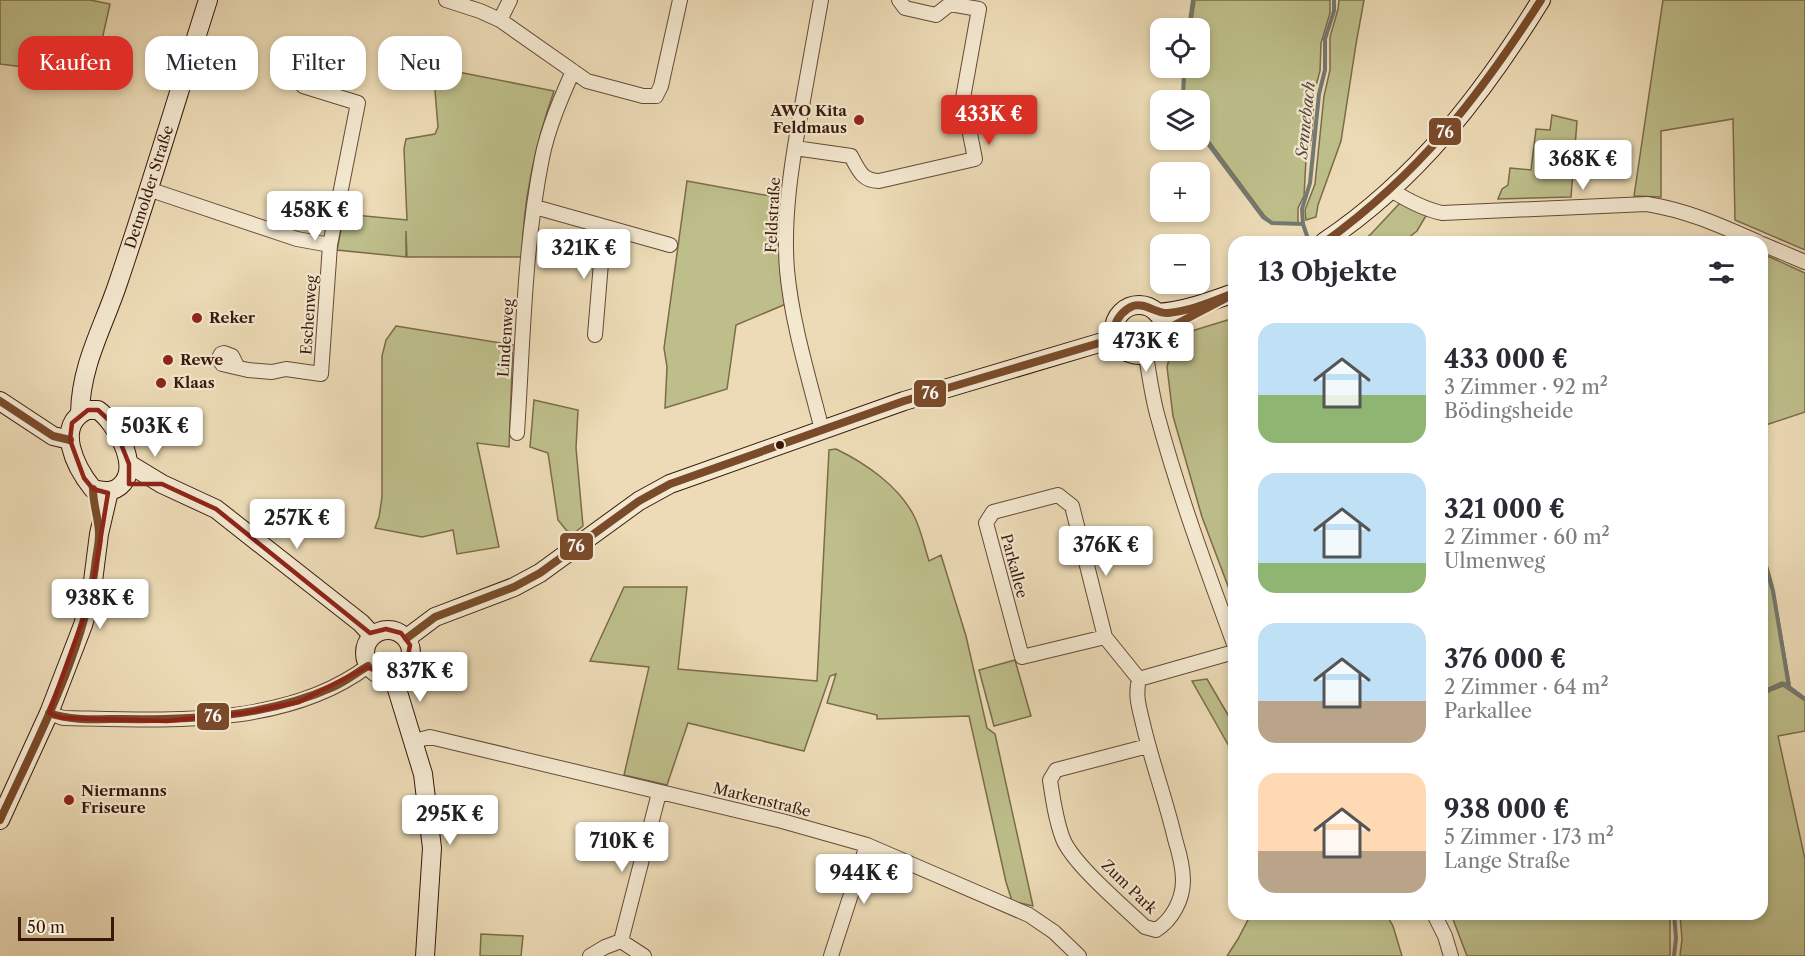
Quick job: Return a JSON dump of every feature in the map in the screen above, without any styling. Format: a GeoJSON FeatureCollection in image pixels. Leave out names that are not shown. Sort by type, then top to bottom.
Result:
{"type":"FeatureCollection","features":[{"type":"Feature","properties":{"kind":"street","name":"Detmolder Straße"},"geometry":{"type":"LineString","coordinates":[[101,490],[84,478],[75,458],[85,372],[97,332],[118,283],[208,0]]}},
{"type":"Feature","properties":{"kind":"street"},"geometry":{"type":"LineString","coordinates":[[446,0],[500,20],[587,81],[643,96],[656,96],[661,86],[680,0]]}},
{"type":"Feature","properties":{"kind":"street"},"geometry":{"type":"LineString","coordinates":[[500,20],[510,0]]}},
{"type":"Feature","properties":{"kind":"street","name":"Feldstraße"},"geometry":{"type":"LineString","coordinates":[[821,0],[787,199],[787,270],[794,316],[822,430]]}},
{"type":"Feature","properties":{"kind":"street"},"geometry":{"type":"LineString","coordinates":[[795,148],[851,156],[862,176],[870,181],[879,181],[975,159],[963,98],[979,9],[971,4],[950,4],[936,15],[905,8],[899,0]]}},
{"type":"Feature","properties":{"kind":"street"},"geometry":{"type":"LineString","coordinates":[[1332,236],[1391,190],[1428,153],[1479,94],[1540,0]]}},
{"type":"Feature","properties":{"kind":"street","name":"Lindenweg"},"geometry":{"type":"LineString","coordinates":[[517,433],[528,262],[542,156],[552,122],[573,71]]}},
{"type":"Feature","properties":{"kind":"street","name":"Eschenweg"},"geometry":{"type":"LineString","coordinates":[[237,366],[248,370],[272,372],[286,369],[321,374],[330,245],[358,103],[316,90]]}},
{"type":"Feature","properties":{"kind":"street"},"geometry":{"type":"LineString","coordinates":[[148,189],[297,239],[330,245]]}},
{"type":"Feature","properties":{"kind":"street"},"geometry":{"type":"LineString","coordinates":[[1391,190],[1411,202],[1442,213],[1647,204],[1697,215],[1744,236]]}},
{"type":"Feature","properties":{"kind":"street"},"geometry":{"type":"LineString","coordinates":[[535,207],[670,245]]}},
{"type":"Feature","properties":{"kind":"street"},"geometry":{"type":"LineString","coordinates":[[595,335],[604,227]]}},
{"type":"Feature","properties":{"kind":"street"},"geometry":{"type":"LineString","coordinates":[[1768,247],[1805,262]]}},
{"type":"Feature","properties":{"kind":"street"},"geometry":{"type":"LineString","coordinates":[[1158,313],[1197,306],[1228,296]]}},
{"type":"Feature","properties":{"kind":"street"},"geometry":{"type":"LineString","coordinates":[[1165,330],[1228,297]]}},
{"type":"Feature","properties":{"kind":"street"},"geometry":{"type":"LineString","coordinates":[[1137,305],[1148,307],[1158,313],[1165,330],[1160,346],[1146,355],[1133,355],[1122,349],[1116,339],[1114,327],[1118,317],[1126,309],[1137,305]]}},
{"type":"Feature","properties":{"kind":"street"},"geometry":{"type":"LineString","coordinates":[[406,638],[435,617],[514,587],[540,573],[639,501],[670,484],[904,401],[1116,339]]}},
{"type":"Feature","properties":{"kind":"street"},"geometry":{"type":"LineString","coordinates":[[1146,355],[1156,412],[1174,472],[1228,628]]}},
{"type":"Feature","properties":{"kind":"street"},"geometry":{"type":"LineString","coordinates":[[0,401],[38,425],[56,421],[112,424],[127,473],[140,484],[162,484],[216,508],[361,623],[372,635]]}},
{"type":"Feature","properties":{"kind":"street"},"geometry":{"type":"LineString","coordinates":[[2,810],[49,713],[83,625],[91,597],[99,534],[93,503],[101,490],[119,488],[127,473]]}},
{"type":"Feature","properties":{"kind":"street","name":"Parkallee"},"geometry":{"type":"LineString","coordinates":[[1105,637],[1022,657],[986,523],[993,512],[1058,495],[1072,506],[1105,637],[1139,679]]}},
{"type":"Feature","properties":{"kind":"street"},"geometry":{"type":"LineString","coordinates":[[386,629],[401,633],[406,638],[410,645],[410,661],[406,668],[393,676],[379,675],[368,666],[364,653],[372,635],[386,629]]}},
{"type":"Feature","properties":{"kind":"street"},"geometry":{"type":"LineString","coordinates":[[1139,679],[1228,654]]}},
{"type":"Feature","properties":{"kind":"street"},"geometry":{"type":"LineString","coordinates":[[49,713],[63,718],[167,720],[245,713],[299,702],[351,679],[368,666]]}},
{"type":"Feature","properties":{"kind":"street"},"geometry":{"type":"LineString","coordinates":[[393,676],[423,774],[432,848],[425,956]]}},
{"type":"Feature","properties":{"kind":"street","name":"Zum Park"},"geometry":{"type":"LineString","coordinates":[[1139,679],[1136,692],[1148,746],[1171,819],[1183,869],[1182,888],[1177,906],[1170,918],[1156,930],[1145,927],[1076,859],[1064,841],[1057,819],[1050,780],[1056,770],[1148,746]]}},
{"type":"Feature","properties":{"kind":"street","name":"Markenstraße"},"geometry":{"type":"LineString","coordinates":[[414,741],[430,736],[782,821],[867,845],[1029,915],[1054,932],[1079,956]]}},
{"type":"Feature","properties":{"kind":"street"},"geometry":{"type":"LineString","coordinates":[[621,941],[659,792]]}},
{"type":"Feature","properties":{"kind":"street"},"geometry":{"type":"LineString","coordinates":[[831,956],[867,845]]}},
{"type":"Feature","properties":{"kind":"street"},"geometry":{"type":"LineString","coordinates":[[1436,920],[1451,956]]}},
{"type":"Feature","properties":{"kind":"street"},"geometry":{"type":"LineString","coordinates":[[590,956],[604,947],[621,941]]}},
{"type":"Feature","properties":{"kind":"street"},"geometry":{"type":"LineString","coordinates":[[621,941],[644,956]]}},
{"type":"Feature","properties":{"kind":"highlighted area"},"geometry":{"type":"Polygon","coordinates":[[[88,410],[98,410],[113,424],[129,464],[129,484],[162,484],[216,509],[370,633],[386,629],[401,633],[410,645],[406,668],[386,676],[367,667],[299,702],[245,713],[167,721],[63,718],[49,713],[91,597],[108,493],[93,489],[84,478],[70,440],[72,423],[88,410]]]}},
{"type":"Feature","properties":{"kind":"green space"},"geometry":{"type":"Polygon","coordinates":[[[0,0],[90,0],[110,4],[103,36],[18,36],[18,66],[0,64],[0,0]]]}},
{"type":"Feature","properties":{"kind":"green space"},"geometry":{"type":"Polygon","coordinates":[[[1195,0],[1330,0],[1330,13],[1321,43],[1320,71],[1314,93],[1312,136],[1306,159],[1304,196],[1298,208],[1298,223],[1272,223],[1210,142],[1210,90],[1184,90],[1185,78],[1210,78],[1210,18],[1192,18],[1195,0]]]}},
{"type":"Feature","properties":{"kind":"green space"},"geometry":{"type":"Polygon","coordinates":[[[1339,0],[1364,0],[1341,141],[1318,205],[1316,217],[1306,220],[1305,210],[1315,184],[1324,96],[1330,70],[1330,37],[1339,0]]]}},
{"type":"Feature","properties":{"kind":"green space"},"geometry":{"type":"Polygon","coordinates":[[[1663,0],[1805,0],[1805,250],[1735,220],[1733,119],[1661,131],[1661,197],[1634,196],[1663,0]]]}},
{"type":"Feature","properties":{"kind":"green space"},"geometry":{"type":"Polygon","coordinates":[[[462,73],[554,91],[531,173],[522,257],[407,257],[406,231],[406,257],[337,250],[344,214],[407,220],[404,149],[406,139],[435,134],[438,127],[435,90],[462,90],[462,73]]]}},
{"type":"Feature","properties":{"kind":"green space"},"geometry":{"type":"Polygon","coordinates":[[[1552,115],[1577,121],[1571,197],[1498,199],[1502,189],[1508,185],[1510,168],[1531,170],[1536,129],[1550,130],[1552,115]]]}},
{"type":"Feature","properties":{"kind":"green space"},"geometry":{"type":"Polygon","coordinates":[[[687,181],[781,198],[781,270],[786,304],[736,325],[727,389],[665,408],[667,367],[664,348],[687,181]]]}},
{"type":"Feature","properties":{"kind":"green space"},"geometry":{"type":"Polygon","coordinates":[[[1400,203],[1427,214],[1417,231],[1410,236],[1368,236],[1400,203]]]}},
{"type":"Feature","properties":{"kind":"green space"},"geometry":{"type":"Polygon","coordinates":[[[1768,256],[1805,273],[1805,412],[1768,424],[1768,256]]]}},
{"type":"Feature","properties":{"kind":"green space"},"geometry":{"type":"Polygon","coordinates":[[[1228,320],[1228,586],[1202,517],[1173,416],[1167,367],[1169,359],[1182,337],[1195,330],[1228,320]]]}},
{"type":"Feature","properties":{"kind":"green space"},"geometry":{"type":"Polygon","coordinates":[[[396,326],[513,345],[509,447],[477,443],[499,547],[457,554],[453,530],[422,537],[375,528],[382,497],[382,356],[386,340],[396,326]]]}},
{"type":"Feature","properties":{"kind":"green space"},"geometry":{"type":"Polygon","coordinates":[[[534,400],[578,410],[576,448],[583,526],[574,533],[567,531],[558,520],[548,453],[530,447],[534,400]]]}},
{"type":"Feature","properties":{"kind":"green space"},"geometry":{"type":"Polygon","coordinates":[[[836,449],[869,468],[900,495],[914,516],[929,561],[941,555],[966,636],[987,728],[995,734],[1033,906],[1012,901],[969,716],[877,719],[877,715],[827,703],[836,674],[830,676],[804,751],[688,723],[667,785],[624,775],[649,667],[590,661],[624,587],[687,587],[678,669],[817,681],[829,450],[836,449]]]}},
{"type":"Feature","properties":{"kind":"green space"},"geometry":{"type":"Polygon","coordinates":[[[1768,568],[1790,684],[1782,682],[1768,689],[1768,568]]]}},
{"type":"Feature","properties":{"kind":"green space"},"geometry":{"type":"Polygon","coordinates":[[[1015,660],[1031,716],[994,726],[979,670],[1015,660]]]}},
{"type":"Feature","properties":{"kind":"green space"},"geometry":{"type":"Polygon","coordinates":[[[1207,679],[1228,715],[1228,744],[1192,681],[1207,679]]]}},
{"type":"Feature","properties":{"kind":"green space"},"geometry":{"type":"Polygon","coordinates":[[[1783,686],[1805,701],[1805,731],[1778,736],[1805,859],[1805,956],[1680,956],[1680,920],[1768,920],[1768,693],[1783,686]]]}},
{"type":"Feature","properties":{"kind":"green space"},"geometry":{"type":"Polygon","coordinates":[[[1248,920],[1390,920],[1402,956],[1227,956],[1248,920]]]}},
{"type":"Feature","properties":{"kind":"green space"},"geometry":{"type":"Polygon","coordinates":[[[1453,920],[1670,920],[1670,956],[1467,956],[1453,920]]]}},
{"type":"Feature","properties":{"kind":"green space"},"geometry":{"type":"Polygon","coordinates":[[[481,934],[523,936],[521,956],[480,956],[481,934]]]}},
{"type":"Feature","properties":{"kind":"waterway"},"geometry":{"type":"LineString","coordinates":[[1190,18],[1193,0]]}},
{"type":"Feature","properties":{"kind":"waterway","name":"Sennebach"},"geometry":{"type":"LineString","coordinates":[[1307,236],[1302,209],[1310,183],[1319,94],[1325,70],[1325,39],[1334,11],[1334,0]]}},
{"type":"Feature","properties":{"kind":"waterway"},"geometry":{"type":"LineString","coordinates":[[1183,90],[1184,78]]}},
{"type":"Feature","properties":{"kind":"waterway"},"geometry":{"type":"LineString","coordinates":[[1210,146],[1263,217],[1272,223],[1303,224]]}},
{"type":"Feature","properties":{"kind":"waterway"},"geometry":{"type":"LineString","coordinates":[[1768,575],[1773,591],[1789,687]]}},
{"type":"Feature","properties":{"kind":"waterway"},"geometry":{"type":"LineString","coordinates":[[1768,690],[1785,684],[1805,699]]}},
{"type":"Feature","properties":{"kind":"waterway","name":"Sennebach"},"geometry":{"type":"LineString","coordinates":[[1674,920],[1674,956]]}},
{"type":"Feature","properties":{"kind":"transit line","name":"76"},"geometry":{"type":"LineString","coordinates":[[1333,236],[1390,189],[1445,132],[1494,69],[1541,0]]}},
{"type":"Feature","properties":{"kind":"transit line","name":"76"},"geometry":{"type":"LineString","coordinates":[[1228,295],[1177,312],[1159,312],[1142,306],[1133,306],[1127,309],[1116,323],[1117,342],[1128,352],[1136,354],[1151,352],[1158,347],[1165,330],[1228,297]]}},
{"type":"Feature","properties":{"kind":"transit line","name":"76"},"geometry":{"type":"LineString","coordinates":[[407,638],[435,617],[514,587],[540,573],[639,501],[670,484],[904,401],[1116,338]]}},
{"type":"Feature","properties":{"kind":"transit line","name":"76"},"geometry":{"type":"LineString","coordinates":[[0,401],[53,436],[70,440]]}},
{"type":"Feature","properties":{"kind":"transit line","name":"76"},"geometry":{"type":"LineString","coordinates":[[0,820],[57,696],[81,631],[99,539],[93,489]]}},
{"type":"Feature","properties":{"kind":"transit line","name":"76"},"geometry":{"type":"LineString","coordinates":[[49,713],[94,719],[176,719],[229,715],[256,711],[308,697],[337,685],[368,666]]}},
{"type":"Feature","properties":{"kind":"place","name":"AWO Kita Feldmaus"},"geometry":{"type":"Point","coordinates":[859,120]}},
{"type":"Feature","properties":{"kind":"place","name":"Reker"},"geometry":{"type":"Point","coordinates":[197,318]}},
{"type":"Feature","properties":{"kind":"place","name":"Rewe"},"geometry":{"type":"Point","coordinates":[168,360]}},
{"type":"Feature","properties":{"kind":"place","name":"Klaas"},"geometry":{"type":"Point","coordinates":[161,383]}},
{"type":"Feature","properties":{"kind":"place","name":"Niermanns Friseure"},"geometry":{"type":"Point","coordinates":[69,800]}}]}
